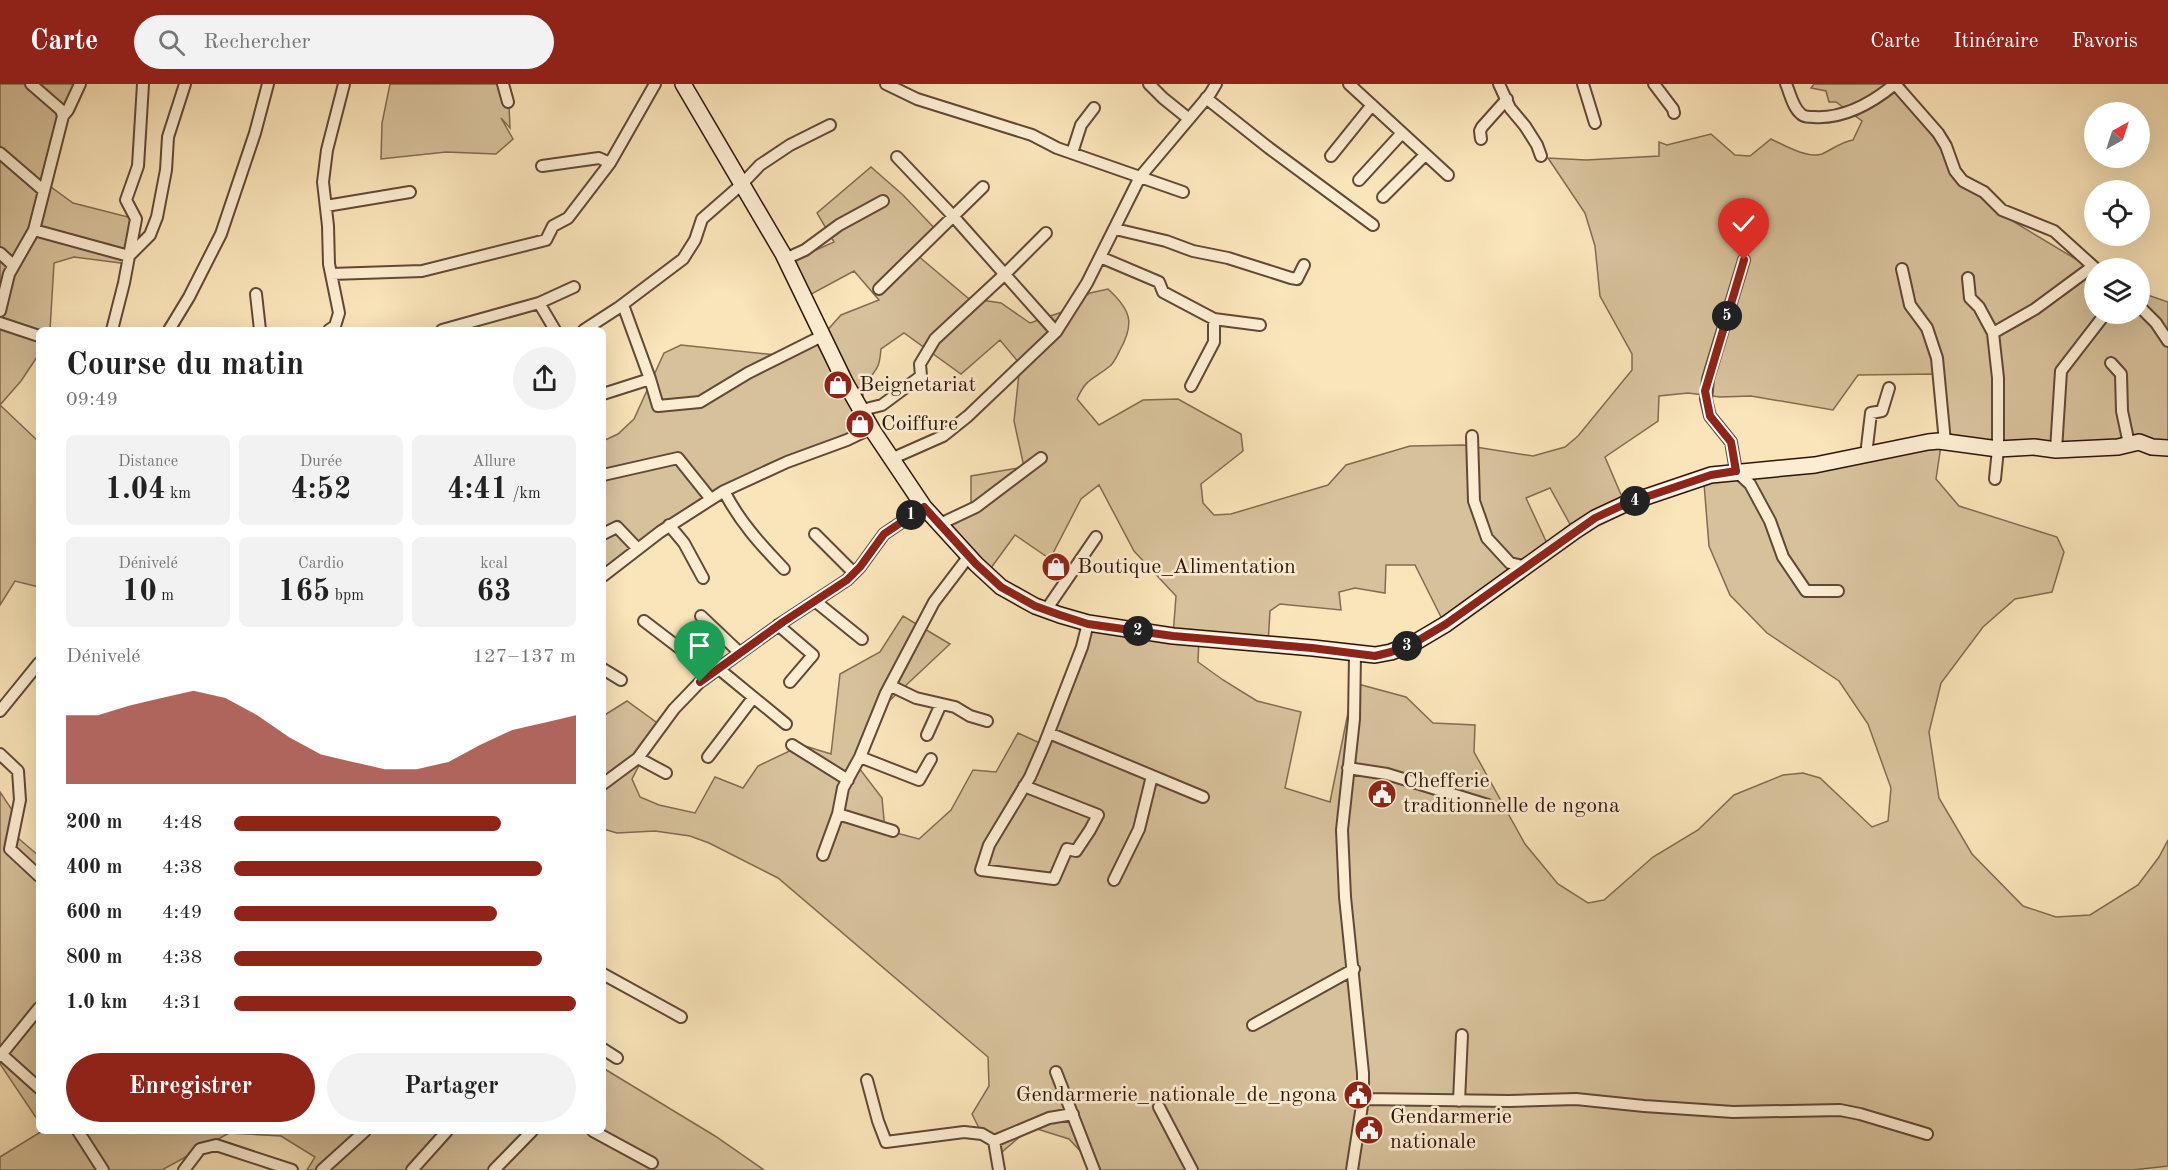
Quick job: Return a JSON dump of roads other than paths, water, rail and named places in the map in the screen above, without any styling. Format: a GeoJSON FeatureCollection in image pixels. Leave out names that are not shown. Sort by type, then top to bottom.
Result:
{"type":"FeatureCollection","features":[{"type":"Feature","properties":{"kind":"street"},"geometry":{"type":"LineString","coordinates":[[31,84],[61,110],[63,116]]}},
{"type":"Feature","properties":{"kind":"street"},"geometry":{"type":"LineString","coordinates":[[0,311],[13,265],[34,230],[63,116],[80,84]]}},
{"type":"Feature","properties":{"kind":"street"},"geometry":{"type":"LineString","coordinates":[[113,327],[136,219],[126,200],[138,166],[143,84]]}},
{"type":"Feature","properties":{"kind":"street"},"geometry":{"type":"LineString","coordinates":[[129,256],[150,235],[157,217],[166,170],[168,137],[185,84]]}},
{"type":"Feature","properties":{"kind":"street"},"geometry":{"type":"LineString","coordinates":[[171,327],[221,234],[255,133],[268,84]]}},
{"type":"Feature","properties":{"kind":"street"},"geometry":{"type":"LineString","coordinates":[[334,327],[339,313],[331,274],[323,182],[327,150],[344,84]]}},
{"type":"Feature","properties":{"kind":"street"},"geometry":{"type":"LineString","coordinates":[[503,84],[508,102]]}},
{"type":"Feature","properties":{"kind":"street"},"geometry":{"type":"LineString","coordinates":[[331,274],[422,271],[546,240],[553,226],[568,218],[610,163],[655,84]]}},
{"type":"Feature","properties":{"kind":"street"},"geometry":{"type":"LineString","coordinates":[[683,84],[785,260],[822,336],[872,428],[924,507],[1001,587],[1046,610],[1088,624],[1173,636],[1375,656],[1414,643],[1462,614],[1585,524],[1616,508],[1711,475],[1815,465],[1928,442],[1998,449],[2034,447],[2056,450],[2118,447],[2139,442],[2152,447],[2168,448]]}},
{"type":"Feature","properties":{"kind":"street"},"geometry":{"type":"LineString","coordinates":[[886,84],[917,99],[1032,135],[1072,153],[1183,192]]}},
{"type":"Feature","properties":{"kind":"street"},"geometry":{"type":"LineString","coordinates":[[1149,84],[1189,119]]}},
{"type":"Feature","properties":{"kind":"street"},"geometry":{"type":"LineString","coordinates":[[891,459],[943,436],[976,409],[1056,332],[1070,312],[1116,229],[1140,177],[1216,84]]}},
{"type":"Feature","properties":{"kind":"street"},"geometry":{"type":"LineString","coordinates":[[1349,84],[1448,176]]}},
{"type":"Feature","properties":{"kind":"street"},"geometry":{"type":"LineString","coordinates":[[1499,84],[1510,108],[1537,145],[1541,156]]}},
{"type":"Feature","properties":{"kind":"street"},"geometry":{"type":"LineString","coordinates":[[1584,84],[1595,123]]}},
{"type":"Feature","properties":{"kind":"street"},"geometry":{"type":"LineString","coordinates":[[1654,84],[1674,113]]}},
{"type":"Feature","properties":{"kind":"street"},"geometry":{"type":"LineString","coordinates":[[1786,84],[1799,113],[1806,117],[1822,118],[1839,117],[1865,106],[1895,84],[1938,133],[1946,146],[1955,171],[1963,181],[1984,192],[2001,210],[2054,231],[2084,259]]}},
{"type":"Feature","properties":{"kind":"street"},"geometry":{"type":"LineString","coordinates":[[1206,98],[1373,225]]}},
{"type":"Feature","properties":{"kind":"street"},"geometry":{"type":"LineString","coordinates":[[1481,140],[1482,127],[1507,99]]}},
{"type":"Feature","properties":{"kind":"street"},"geometry":{"type":"LineString","coordinates":[[1331,156],[1372,105]]}},
{"type":"Feature","properties":{"kind":"street"},"geometry":{"type":"LineString","coordinates":[[1072,153],[1081,125],[1094,108]]}},
{"type":"Feature","properties":{"kind":"street"},"geometry":{"type":"LineString","coordinates":[[589,327],[683,259],[695,240],[702,219],[760,165],[790,145],[830,125]]}},
{"type":"Feature","properties":{"kind":"street"},"geometry":{"type":"LineString","coordinates":[[1359,180],[1402,133]]}},
{"type":"Feature","properties":{"kind":"street"},"geometry":{"type":"LineString","coordinates":[[0,153],[43,190]]}},
{"type":"Feature","properties":{"kind":"street"},"geometry":{"type":"LineString","coordinates":[[1383,197],[1425,155]]}},
{"type":"Feature","properties":{"kind":"street"},"geometry":{"type":"LineString","coordinates":[[897,157],[1056,332]]}},
{"type":"Feature","properties":{"kind":"street"},"geometry":{"type":"LineString","coordinates":[[542,166],[599,158],[610,163]]}},
{"type":"Feature","properties":{"kind":"street"},"geometry":{"type":"LineString","coordinates":[[879,289],[983,187]]}},
{"type":"Feature","properties":{"kind":"street"},"geometry":{"type":"LineString","coordinates":[[326,206],[410,192]]}},
{"type":"Feature","properties":{"kind":"street"},"geometry":{"type":"LineString","coordinates":[[785,260],[805,250],[839,225],[883,201]]}},
{"type":"Feature","properties":{"kind":"street"},"geometry":{"type":"LineString","coordinates":[[1116,229],[1166,241],[1193,251],[1228,258],[1291,278],[1297,279],[1304,265]]}},
{"type":"Feature","properties":{"kind":"street"},"geometry":{"type":"LineString","coordinates":[[34,230],[129,256]]}},
{"type":"Feature","properties":{"kind":"street"},"geometry":{"type":"LineString","coordinates":[[862,410],[882,405],[921,376],[920,364],[935,339],[1046,233]]}},
{"type":"Feature","properties":{"kind":"street"},"geometry":{"type":"LineString","coordinates":[[0,253],[13,265]]}},
{"type":"Feature","properties":{"kind":"street"},"geometry":{"type":"LineString","coordinates":[[1100,257],[1159,282],[1163,292],[1214,319],[1260,325]]}},
{"type":"Feature","properties":{"kind":"street"},"geometry":{"type":"LineString","coordinates":[[1744,260],[1705,391],[1710,416],[1731,442],[1736,471],[1750,484],[1770,521],[1783,557],[1806,591],[1838,591]]}},
{"type":"Feature","properties":{"kind":"street"},"geometry":{"type":"LineString","coordinates":[[1902,269],[1910,305],[1927,328],[1937,358],[1945,442]]}},
{"type":"Feature","properties":{"kind":"street"},"geometry":{"type":"LineString","coordinates":[[1993,333],[2036,309],[2084,275]]}},
{"type":"Feature","properties":{"kind":"street"},"geometry":{"type":"LineString","coordinates":[[1968,278],[1970,298],[1979,307],[1993,333],[1998,378],[1998,449],[1995,479]]}},
{"type":"Feature","properties":{"kind":"street"},"geometry":{"type":"LineString","coordinates":[[453,327],[539,303],[574,287]]}},
{"type":"Feature","properties":{"kind":"street"},"geometry":{"type":"LineString","coordinates":[[256,294],[260,327]]}},
{"type":"Feature","properties":{"kind":"street"},"geometry":{"type":"LineString","coordinates":[[539,303],[553,327]]}},
{"type":"Feature","properties":{"kind":"street"},"geometry":{"type":"LineString","coordinates":[[622,305],[658,406],[700,402],[748,373],[822,336]]}},
{"type":"Feature","properties":{"kind":"street"},"geometry":{"type":"LineString","coordinates":[[2150,317],[2168,341]]}},
{"type":"Feature","properties":{"kind":"street"},"geometry":{"type":"LineString","coordinates":[[1191,386],[1214,342],[1214,319]]}},
{"type":"Feature","properties":{"kind":"street"},"geometry":{"type":"LineString","coordinates":[[0,323],[36,335]]}},
{"type":"Feature","properties":{"kind":"street"},"geometry":{"type":"LineString","coordinates":[[2056,450],[2061,371],[2097,324]]}},
{"type":"Feature","properties":{"kind":"street"},"geometry":{"type":"LineString","coordinates":[[2111,363],[2121,374],[2122,411],[2129,444]]}},
{"type":"Feature","properties":{"kind":"street"},"geometry":{"type":"LineString","coordinates":[[606,393],[650,380]]}},
{"type":"Feature","properties":{"kind":"street"},"geometry":{"type":"LineString","coordinates":[[1866,455],[1871,413],[1882,411],[1889,388]]}},
{"type":"Feature","properties":{"kind":"street"},"geometry":{"type":"LineString","coordinates":[[606,574],[669,525],[711,498],[787,462],[847,440],[872,428]]}},
{"type":"Feature","properties":{"kind":"street"},"geometry":{"type":"LineString","coordinates":[[1472,436],[1474,501],[1488,538],[1510,563],[1527,567]]}},
{"type":"Feature","properties":{"kind":"street"},"geometry":{"type":"LineString","coordinates":[[606,474],[678,458],[711,498]]}},
{"type":"Feature","properties":{"kind":"street"},"geometry":{"type":"LineString","coordinates":[[940,524],[976,507],[1041,458]]}},
{"type":"Feature","properties":{"kind":"street"},"geometry":{"type":"LineString","coordinates":[[724,491],[735,512],[763,548],[784,569]]}},
{"type":"Feature","properties":{"kind":"street"},"geometry":{"type":"LineString","coordinates":[[606,781],[638,758],[680,702],[715,671],[854,573],[884,534],[924,507]]}},
{"type":"Feature","properties":{"kind":"street"},"geometry":{"type":"LineString","coordinates":[[669,525],[684,543],[703,578]]}},
{"type":"Feature","properties":{"kind":"street"},"geometry":{"type":"LineString","coordinates":[[606,532],[617,526],[638,549]]}},
{"type":"Feature","properties":{"kind":"street"},"geometry":{"type":"LineString","coordinates":[[815,534],[854,573]]}},
{"type":"Feature","properties":{"kind":"street"},"geometry":{"type":"LineString","coordinates":[[1046,610],[1096,537]]}},
{"type":"Feature","properties":{"kind":"street"},"geometry":{"type":"LineString","coordinates":[[823,855],[838,814],[843,788],[860,757],[891,686],[934,602],[969,556]]}},
{"type":"Feature","properties":{"kind":"street"},"geometry":{"type":"LineString","coordinates":[[815,601],[862,639]]}},
{"type":"Feature","properties":{"kind":"street"},"geometry":{"type":"LineString","coordinates":[[701,615],[740,652]]}},
{"type":"Feature","properties":{"kind":"street"},"geometry":{"type":"LineString","coordinates":[[644,621],[786,724]]}},
{"type":"Feature","properties":{"kind":"street"},"geometry":{"type":"LineString","coordinates":[[1024,786],[1098,815],[1076,851],[1067,849],[1054,879],[981,870],[989,845],[1024,786],[1049,733],[1082,647],[1088,624]]}},
{"type":"Feature","properties":{"kind":"street"},"geometry":{"type":"LineString","coordinates":[[778,625],[813,656],[790,682]]}},
{"type":"Feature","properties":{"kind":"street"},"geometry":{"type":"LineString","coordinates":[[1352,1170],[1363,1099],[1362,1051],[1345,897],[1342,830],[1354,719],[1355,654]]}},
{"type":"Feature","properties":{"kind":"street"},"geometry":{"type":"LineString","coordinates":[[0,711],[36,667]]}},
{"type":"Feature","properties":{"kind":"street"},"geometry":{"type":"LineString","coordinates":[[606,671],[621,680]]}},
{"type":"Feature","properties":{"kind":"street"},"geometry":{"type":"LineString","coordinates":[[891,686],[916,698],[955,707],[987,722]]}},
{"type":"Feature","properties":{"kind":"street"},"geometry":{"type":"LineString","coordinates":[[708,758],[753,698]]}},
{"type":"Feature","properties":{"kind":"street"},"geometry":{"type":"LineString","coordinates":[[927,735],[941,704]]}},
{"type":"Feature","properties":{"kind":"street"},"geometry":{"type":"LineString","coordinates":[[1049,733],[1203,797]]}},
{"type":"Feature","properties":{"kind":"street"},"geometry":{"type":"LineString","coordinates":[[792,745],[848,780]]}},
{"type":"Feature","properties":{"kind":"street"},"geometry":{"type":"LineString","coordinates":[[0,753],[18,771],[20,800],[10,849],[36,873]]}},
{"type":"Feature","properties":{"kind":"street"},"geometry":{"type":"LineString","coordinates":[[860,757],[919,780],[931,759]]}},
{"type":"Feature","properties":{"kind":"street"},"geometry":{"type":"LineString","coordinates":[[638,758],[666,773]]}},
{"type":"Feature","properties":{"kind":"street"},"geometry":{"type":"LineString","coordinates":[[1348,768],[1387,774],[1488,805]]}},
{"type":"Feature","properties":{"kind":"street"},"geometry":{"type":"LineString","coordinates":[[1114,880],[1139,829],[1152,776]]}},
{"type":"Feature","properties":{"kind":"street"},"geometry":{"type":"LineString","coordinates":[[838,814],[893,831]]}},
{"type":"Feature","properties":{"kind":"street"},"geometry":{"type":"LineString","coordinates":[[1253,1025],[1354,969]]}},
{"type":"Feature","properties":{"kind":"street"},"geometry":{"type":"LineString","coordinates":[[606,976],[681,1017]]}},
{"type":"Feature","properties":{"kind":"street"},"geometry":{"type":"LineString","coordinates":[[36,1012],[1,1054],[36,1085]]}},
{"type":"Feature","properties":{"kind":"street"},"geometry":{"type":"LineString","coordinates":[[1459,1101],[1462,1035]]}},
{"type":"Feature","properties":{"kind":"street"},"geometry":{"type":"LineString","coordinates":[[606,1051],[617,1058]]}},
{"type":"Feature","properties":{"kind":"street"},"geometry":{"type":"LineString","coordinates":[[1056,1072],[1094,1170]]}},
{"type":"Feature","properties":{"kind":"street"},"geometry":{"type":"LineString","coordinates":[[867,1080],[886,1142],[964,1132],[982,1134],[994,1141],[999,1170]]}},
{"type":"Feature","properties":{"kind":"street"},"geometry":{"type":"LineString","coordinates":[[1363,1099],[1459,1101],[1576,1099],[1733,1112],[1840,1110],[1927,1134]]}},
{"type":"Feature","properties":{"kind":"street"},"geometry":{"type":"LineString","coordinates":[[1160,1107],[1192,1170]]}},
{"type":"Feature","properties":{"kind":"street"},"geometry":{"type":"LineString","coordinates":[[994,1141],[1049,1118],[1073,1114]]}},
{"type":"Feature","properties":{"kind":"street"},"geometry":{"type":"LineString","coordinates":[[80,1134],[103,1170]]}},
{"type":"Feature","properties":{"kind":"street"},"geometry":{"type":"LineString","coordinates":[[322,1170],[362,1134]]}},
{"type":"Feature","properties":{"kind":"street"},"geometry":{"type":"LineString","coordinates":[[412,1170],[444,1134]]}},
{"type":"Feature","properties":{"kind":"street"},"geometry":{"type":"LineString","coordinates":[[494,1170],[529,1134]]}},
{"type":"Feature","properties":{"kind":"street"},"geometry":{"type":"LineString","coordinates":[[599,1134],[652,1163]]}},
{"type":"Feature","properties":{"kind":"street"},"geometry":{"type":"LineString","coordinates":[[184,1170],[200,1149],[216,1144],[292,1170]]}},
{"type":"Feature","properties":{"kind":"place","name":"Beignetariat"},"geometry":{"type":"Point","coordinates":[838,385]}},
{"type":"Feature","properties":{"kind":"place","name":"Coiffure"},"geometry":{"type":"Point","coordinates":[860,424]}},
{"type":"Feature","properties":{"kind":"place","name":"Boutique_Alimentation"},"geometry":{"type":"Point","coordinates":[1056,567]}},
{"type":"Feature","properties":{"kind":"place","name":"Chefferie traditionnelle de ngona"},"geometry":{"type":"Point","coordinates":[1382,794]}},
{"type":"Feature","properties":{"kind":"place","name":"Gendarmerie_nationale_de_ngona"},"geometry":{"type":"Point","coordinates":[1358,1095]}},
{"type":"Feature","properties":{"kind":"place","name":"Gendarmerie nationale"},"geometry":{"type":"Point","coordinates":[1369,1130]}}]}
